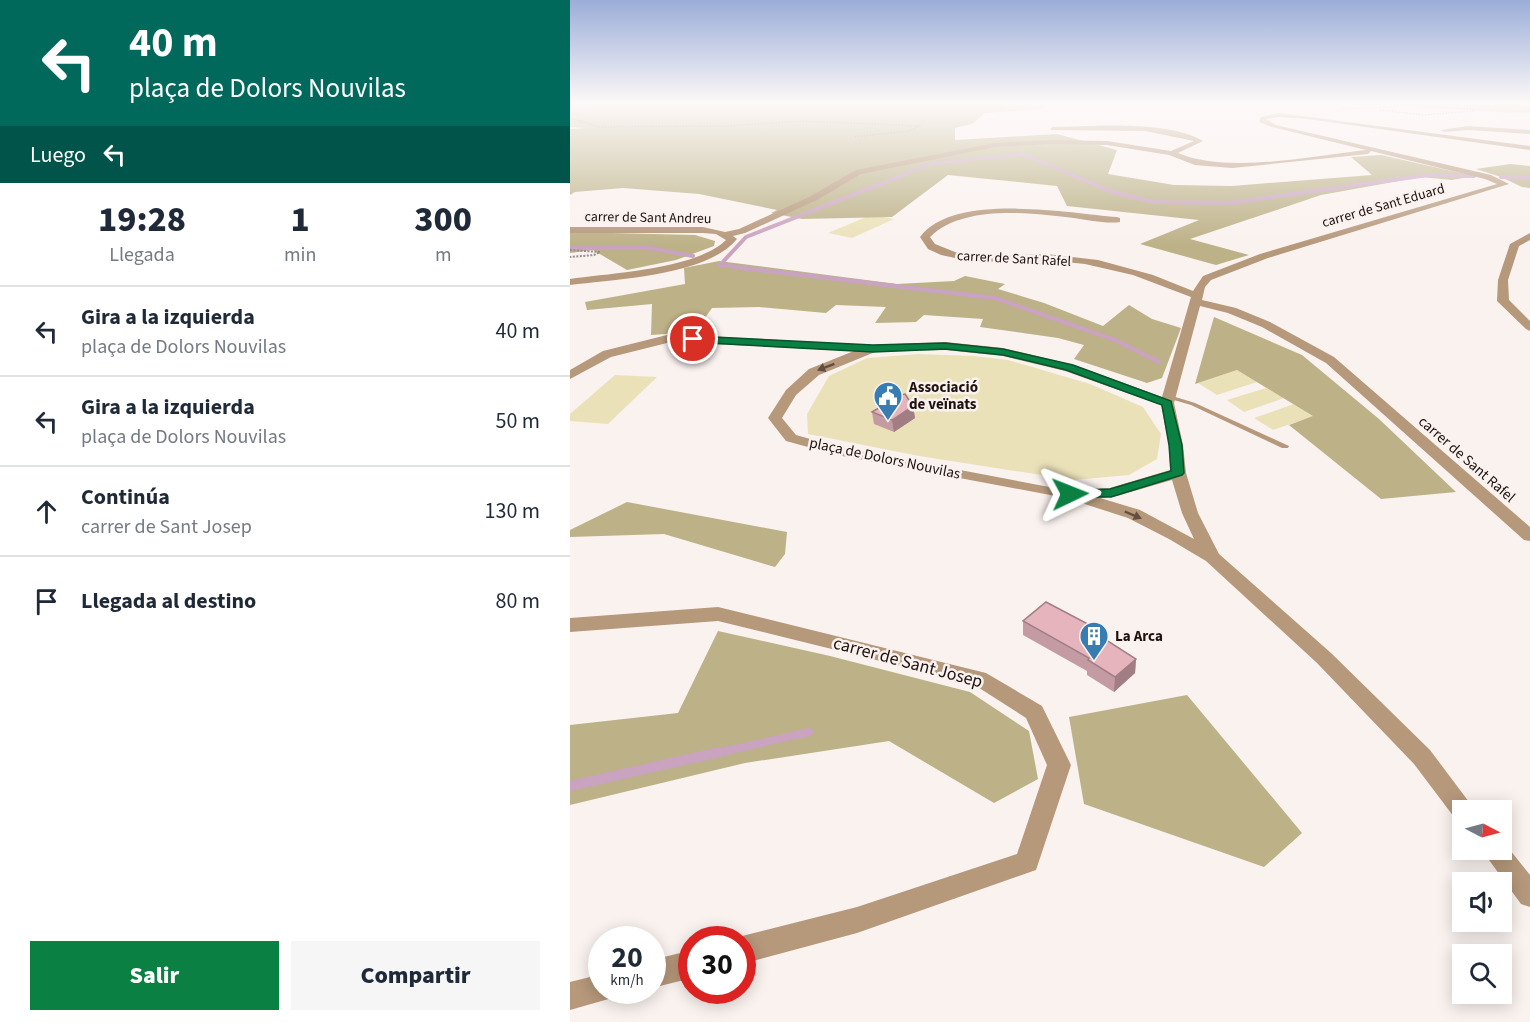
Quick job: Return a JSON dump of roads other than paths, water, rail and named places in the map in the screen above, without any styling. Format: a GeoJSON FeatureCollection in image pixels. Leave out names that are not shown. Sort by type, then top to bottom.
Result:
{"type":"FeatureCollection","features":[{"type":"Feature","properties":{"kind":"street"},"geometry":{"type":"LineString","coordinates":[[727,234],[742,231],[814,198],[859,172],[958,151]]}},
{"type":"Feature","properties":{"kind":"street"},"geometry":{"type":"LineString","coordinates":[[1156,151],[1171,153],[1195,163],[1232,166],[1380,151]]}},
{"type":"Feature","properties":{"kind":"street"},"geometry":{"type":"LineString","coordinates":[[1171,153],[1179,151]]}},
{"type":"Feature","properties":{"kind":"street","name":"carrer de Sant Eduard"},"geometry":{"type":"LineString","coordinates":[[1168,400],[1196,298],[1207,278],[1240,263],[1505,184],[1488,177],[1380,151]]}},
{"type":"Feature","properties":{"kind":"street","name":"carrer de Sant Rafel"},"geometry":{"type":"LineString","coordinates":[[1117,219],[1023,210],[986,210],[954,219],[929,231],[925,237],[927,243],[940,252],[961,256],[1048,257],[1125,269],[1234,311],[1300,341],[1330,360],[1530,536]]}},
{"type":"Feature","properties":{"kind":"street","name":"carrer de Sant Andreu"},"geometry":{"type":"LineString","coordinates":[[570,230],[704,230],[727,234],[732,239],[721,251],[692,262],[570,282]]}},
{"type":"Feature","properties":{"kind":"street"},"geometry":{"type":"LineString","coordinates":[[1530,236],[1515,244],[1503,280],[1503,301],[1530,327]]}},
{"type":"Feature","properties":{"kind":"street"},"geometry":{"type":"LineString","coordinates":[[570,375],[607,354],[671,339],[873,348]]}},
{"type":"Feature","properties":{"kind":"street","name":"plaça de Dolors Nouvilas"},"geometry":{"type":"LineString","coordinates":[[1168,400],[1070,368],[1003,352],[945,346],[873,348],[814,372],[790,393],[775,418],[791,438],[837,452],[1070,494],[1134,514],[1212,557]]}},
{"type":"Feature","properties":{"kind":"street"},"geometry":{"type":"LineString","coordinates":[[1168,400],[1176,445],[1178,473],[1190,513],[1212,557],[1332,666],[1422,757],[1455,800]]}},
{"type":"Feature","properties":{"kind":"street","name":"plaça de Dolors Nouvilas"},"geometry":{"type":"LineString","coordinates":[[1070,494],[1111,493],[1178,473]]}},
{"type":"Feature","properties":{"kind":"street","name":"carrer de Sant Josep"},"geometry":{"type":"LineString","coordinates":[[570,625],[718,614],[979,678],[1034,712],[1059,765],[1028,862],[857,920],[756,946]]}},
{"type":"Feature","properties":{"kind":"street"},"geometry":{"type":"LineString","coordinates":[[1503,860],[1530,895]]}},
{"type":"Feature","properties":{"kind":"street"},"geometry":{"type":"LineString","coordinates":[[570,996],[588,992]]}},
{"type":"Feature","properties":{"kind":"lane"},"geometry":{"type":"LineString","coordinates":[[1168,400],[1193,404],[1285,446]]}},
{"type":"Feature","properties":{"kind":"waterway"},"geometry":{"type":"LineString","coordinates":[[902,175],[930,164],[1022,154],[1073,175]]}},
{"type":"Feature","properties":{"kind":"waterway"},"geometry":{"type":"LineString","coordinates":[[746,268],[720,265],[746,237],[906,174]]}},
{"type":"Feature","properties":{"kind":"waterway"},"geometry":{"type":"LineString","coordinates":[[1069,174],[1113,192],[1154,202],[1230,203],[1428,175]]}},
{"type":"Feature","properties":{"kind":"waterway"},"geometry":{"type":"LineString","coordinates":[[1428,175],[1438,175]]}},
{"type":"Feature","properties":{"kind":"waterway"},"geometry":{"type":"LineString","coordinates":[[1428,175],[1474,176]]}},
{"type":"Feature","properties":{"kind":"waterway"},"geometry":{"type":"LineString","coordinates":[[1501,177],[1530,178]]}},
{"type":"Feature","properties":{"kind":"waterway"},"geometry":{"type":"LineString","coordinates":[[570,248],[649,248],[693,256]]}},
{"type":"Feature","properties":{"kind":"waterway"},"geometry":{"type":"LineString","coordinates":[[734,267],[995,298],[1115,340],[1159,362]]}},
{"type":"Feature","properties":{"kind":"waterway"},"geometry":{"type":"LineString","coordinates":[[713,754],[809,732]]}},
{"type":"Feature","properties":{"kind":"waterway"},"geometry":{"type":"LineString","coordinates":[[570,786],[720,752]]}},
{"type":"Feature","properties":{"kind":"place","name":"Associació de veïnats"},"geometry":{"type":"Point","coordinates":[888,422]}},
{"type":"Feature","properties":{"kind":"place","name":"La Arca"},"geometry":{"type":"Point","coordinates":[1094,662]}}]}
